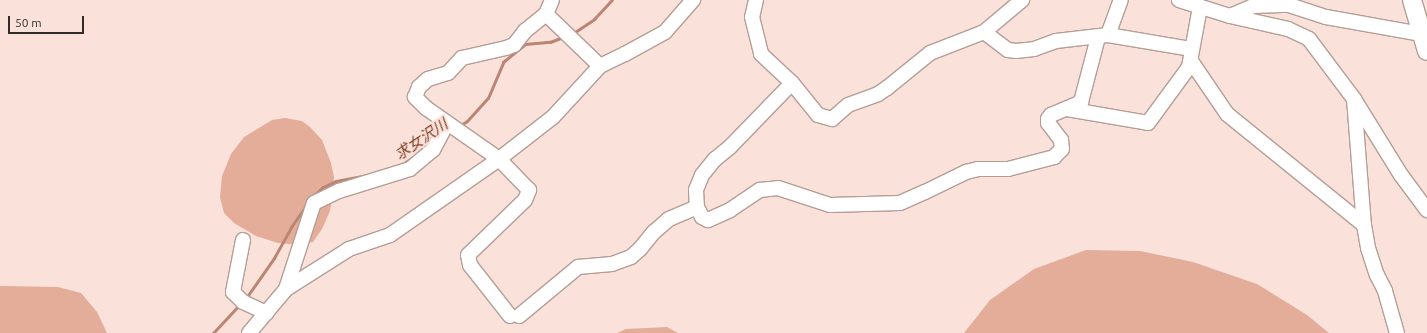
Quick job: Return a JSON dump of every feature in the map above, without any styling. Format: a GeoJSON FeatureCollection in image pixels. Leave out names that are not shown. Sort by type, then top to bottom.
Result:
{"type":"FeatureCollection","features":[{"type":"Feature","properties":{"kind":"main road"},"geometry":{"type":"LineString","coordinates":[[1412,0],[1426,40]]}},
{"type":"Feature","properties":{"kind":"street"},"geometry":{"type":"LineString","coordinates":[[552,0],[546,14],[526,31],[514,45],[462,58],[448,73],[428,79],[419,87],[415,97],[426,108],[447,124],[499,159],[529,190],[525,200],[468,255],[470,265],[515,316],[578,267],[612,264],[631,257],[640,249],[654,232],[669,219],[697,207]]}},
{"type":"Feature","properties":{"kind":"street"},"geometry":{"type":"LineString","coordinates":[[249,333],[286,289],[349,249],[390,235],[499,159],[553,117],[600,66],[665,32],[692,0]]}},
{"type":"Feature","properties":{"kind":"street"},"geometry":{"type":"LineString","coordinates":[[756,0],[752,17],[761,54],[792,83],[818,115],[832,119],[848,105],[878,94],[888,88],[930,53],[984,32],[1022,0]]}},
{"type":"Feature","properties":{"kind":"street"},"geometry":{"type":"LineString","coordinates":[[792,83],[702,175],[696,190],[697,207],[702,217],[708,220],[730,210],[760,190],[778,188],[830,205],[900,203],[966,172],[978,169],[1008,169],[1054,157],[1062,149],[1061,140],[1048,123],[1048,120],[1051,115],[1081,102],[1103,36],[1121,0]]}},
{"type":"Feature","properties":{"kind":"street"},"geometry":{"type":"LineString","coordinates":[[1179,0],[1230,16],[1288,29],[1309,39],[1354,99],[1401,175],[1427,210]]}},
{"type":"Feature","properties":{"kind":"street"},"geometry":{"type":"LineString","coordinates":[[1230,16],[1253,6],[1289,5],[1326,17],[1426,40]]}},
{"type":"Feature","properties":{"kind":"street"},"geometry":{"type":"LineString","coordinates":[[1067,109],[1148,123],[1189,67],[1200,7]]}},
{"type":"Feature","properties":{"kind":"street"},"geometry":{"type":"LineString","coordinates":[[546,14],[600,66]]}},
{"type":"Feature","properties":{"kind":"street"},"geometry":{"type":"LineString","coordinates":[[984,32],[1008,50],[1016,51],[1034,49],[1056,41],[1103,36],[1191,55],[1227,114],[1364,225]]}},
{"type":"Feature","properties":{"kind":"street"},"geometry":{"type":"LineString","coordinates":[[1354,99],[1364,225],[1368,248],[1384,291],[1397,333]]}},
{"type":"Feature","properties":{"kind":"street"},"geometry":{"type":"LineString","coordinates":[[286,289],[314,203],[339,191],[410,169],[433,150],[447,124]]}},
{"type":"Feature","properties":{"kind":"street"},"geometry":{"type":"LineString","coordinates":[[243,240],[233,292],[243,302],[267,313]]}},
{"type":"Feature","properties":{"kind":"shaded area"},"geometry":{"type":"Polygon","coordinates":[[[285,118],[302,121],[322,140],[331,163],[334,177],[330,211],[322,229],[313,242],[299,245],[278,243],[256,236],[234,223],[224,213],[220,197],[222,176],[231,154],[244,137],[272,120],[285,118]]]}},
{"type":"Feature","properties":{"kind":"shaded area"},"geometry":{"type":"Polygon","coordinates":[[[1086,250],[1140,251],[1193,262],[1257,284],[1307,315],[1329,333],[964,333],[990,300],[1034,269],[1086,250]]]}},
{"type":"Feature","properties":{"kind":"shaded area"},"geometry":{"type":"Polygon","coordinates":[[[0,286],[58,287],[81,293],[97,312],[107,333],[0,333],[0,286]]]}},
{"type":"Feature","properties":{"kind":"shaded area"},"geometry":{"type":"Polygon","coordinates":[[[667,327],[678,333],[617,333],[626,329],[667,327]]]}},
{"type":"Feature","properties":{"kind":"waterway","name":"求女沢川"},"geometry":{"type":"LineString","coordinates":[[572,34],[594,19],[612,0]]}},
{"type":"Feature","properties":{"kind":"waterway","name":"求女沢川"},"geometry":{"type":"LineString","coordinates":[[459,126],[467,121],[488,98],[503,62],[525,44],[550,42],[563,37]]}},
{"type":"Feature","properties":{"kind":"waterway","name":"求女沢川"},"geometry":{"type":"LineString","coordinates":[[399,166],[418,154]]}},
{"type":"Feature","properties":{"kind":"waterway","name":"求女沢川"},"geometry":{"type":"LineString","coordinates":[[311,198],[323,187],[336,181],[371,174]]}},
{"type":"Feature","properties":{"kind":"waterway","name":"求女沢川"},"geometry":{"type":"LineString","coordinates":[[246,298],[274,258],[291,227],[307,204]]}},
{"type":"Feature","properties":{"kind":"waterway","name":"求女沢川"},"geometry":{"type":"LineString","coordinates":[[213,333],[239,305]]}}]}
